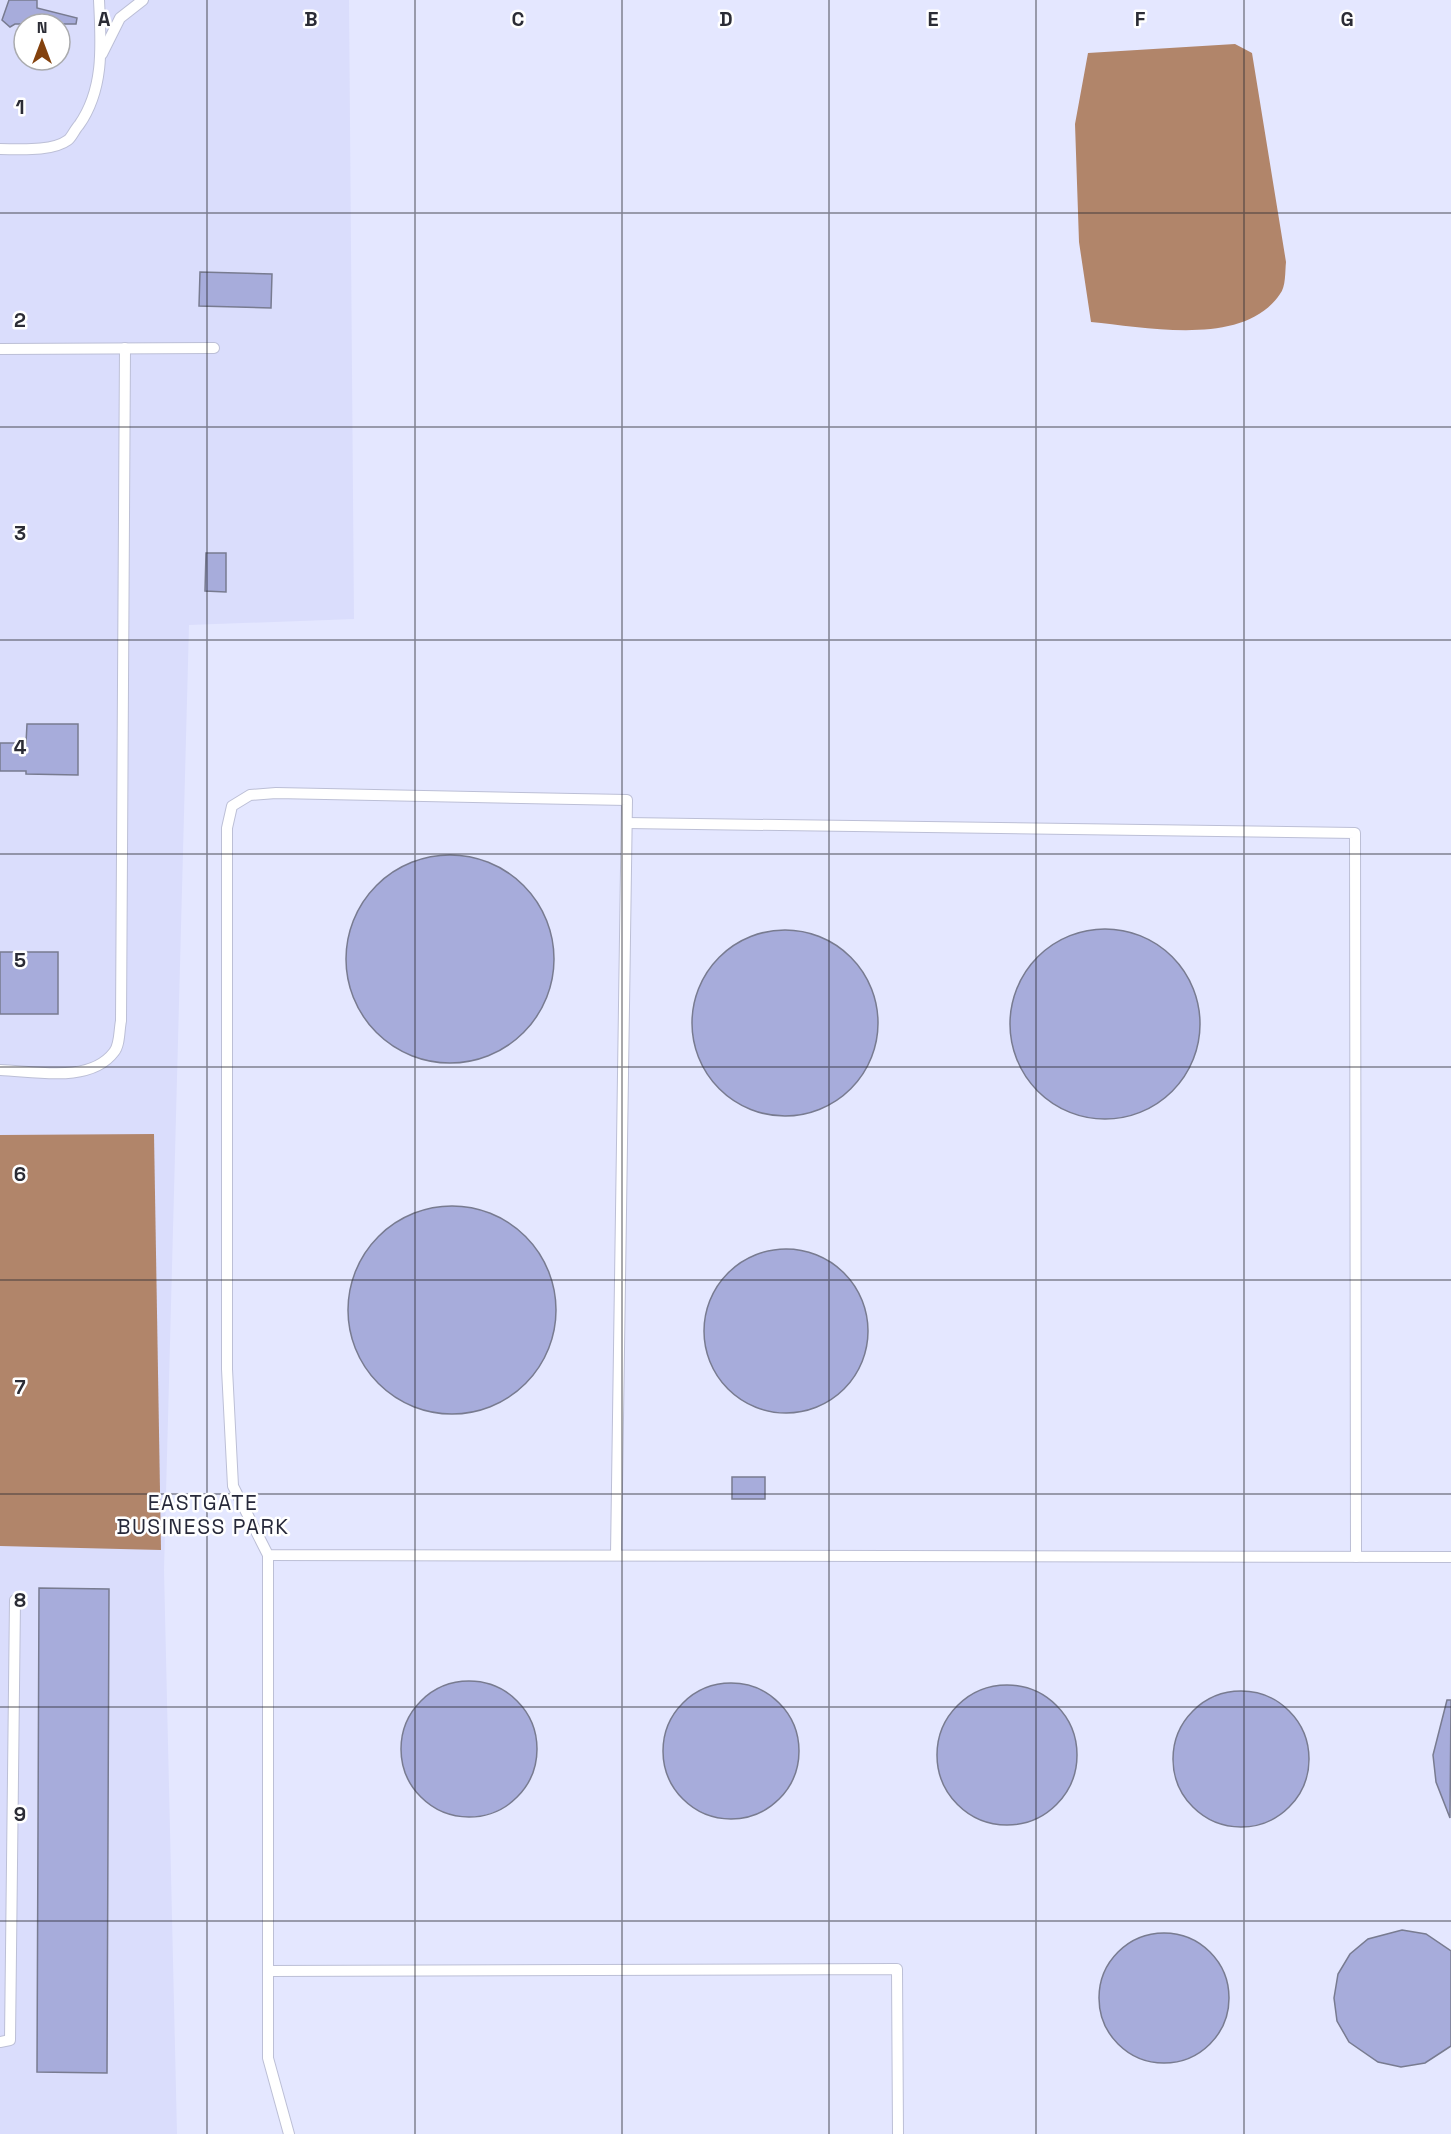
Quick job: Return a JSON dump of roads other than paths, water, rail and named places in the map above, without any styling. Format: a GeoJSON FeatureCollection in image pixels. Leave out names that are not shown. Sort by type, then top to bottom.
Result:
{"type":"FeatureCollection","features":[{"type":"Feature","properties":{"kind":"lane"},"geometry":{"type":"LineString","coordinates":[[0,149],[39,149],[68,140],[82,120],[94,94],[102,54],[99,0]]}},
{"type":"Feature","properties":{"kind":"lane"},"geometry":{"type":"LineString","coordinates":[[102,54],[120,18],[143,0]]}},
{"type":"Feature","properties":{"kind":"lane"},"geometry":{"type":"LineString","coordinates":[[0,1070],[79,1072],[100,1065],[116,1051],[121,1021],[125,348]]}},
{"type":"Feature","properties":{"kind":"lane"},"geometry":{"type":"LineString","coordinates":[[0,349],[214,348]]}},
{"type":"Feature","properties":{"kind":"lane"},"geometry":{"type":"LineString","coordinates":[[289,2134],[268,2058],[268,1555],[233,1486],[228,1380],[227,828],[232,806],[250,795],[276,793],[627,800],[616,1556]]}},
{"type":"Feature","properties":{"kind":"lane"},"geometry":{"type":"LineString","coordinates":[[627,823],[1355,833],[1356,1557]]}},
{"type":"Feature","properties":{"kind":"lane"},"geometry":{"type":"LineString","coordinates":[[268,1555],[1451,1557]]}},
{"type":"Feature","properties":{"kind":"lane"},"geometry":{"type":"LineString","coordinates":[[0,2042],[10,2040],[15,1600]]}},
{"type":"Feature","properties":{"kind":"lane"},"geometry":{"type":"LineString","coordinates":[[268,1971],[897,1969],[898,2134]]}},
{"type":"Feature","properties":{"kind":"district","name":"EASTGATE BUSINESS PARK"},"geometry":{"type":"Point","coordinates":[203,1515]}}]}
